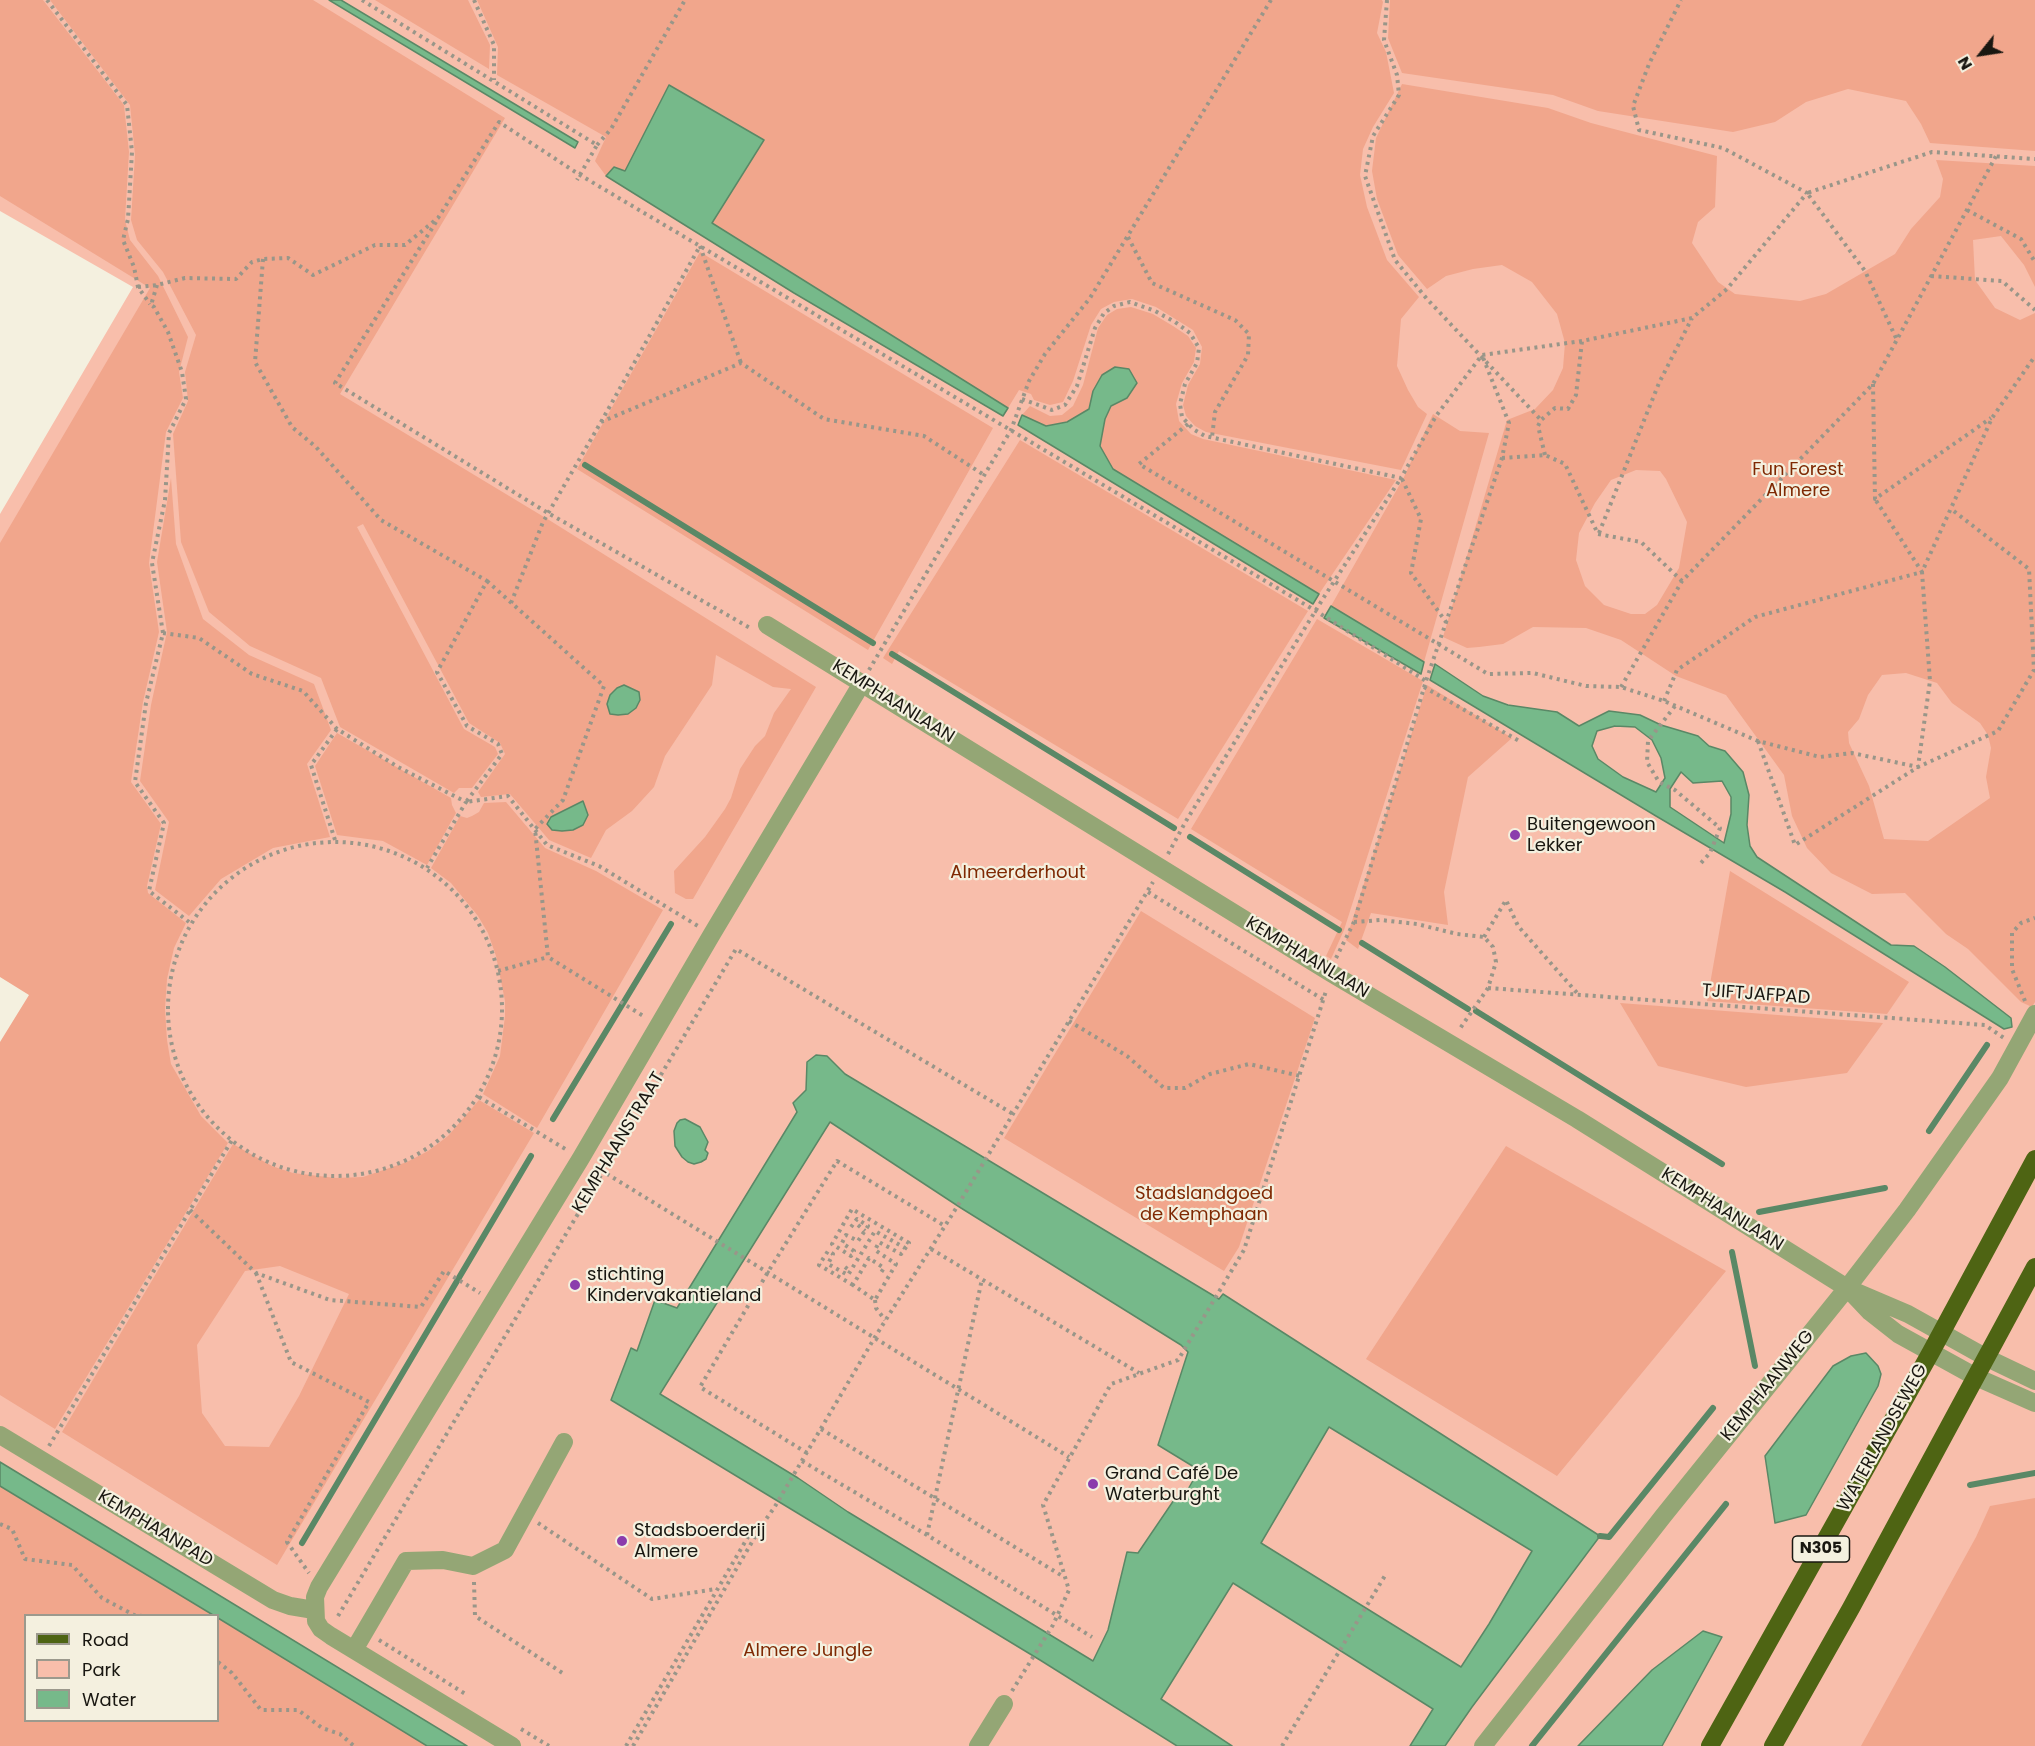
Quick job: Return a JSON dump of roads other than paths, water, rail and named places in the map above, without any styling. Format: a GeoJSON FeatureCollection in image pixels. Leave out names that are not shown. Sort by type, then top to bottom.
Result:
{"type":"FeatureCollection","features":[{"type":"Feature","properties":{"kind":"main road","name":"WATERLANDSEWEG"},"geometry":{"type":"LineString","coordinates":[[1710,1746],[1931,1352],[2035,1159]]}},
{"type":"Feature","properties":{"kind":"main road","name":"N305"},"geometry":{"type":"LineString","coordinates":[[1773,1746],[1851,1608],[2035,1267]]}},
{"type":"Feature","properties":{"kind":"street","name":"KEMPHAANLAAN"},"geometry":{"type":"LineString","coordinates":[[770,627],[1161,868],[1577,1119],[1848,1288],[1908,1314],[1987,1358],[2035,1381]]}},
{"type":"Feature","properties":{"kind":"street","name":"KEMPHAANSTRAAT"},"geometry":{"type":"LineString","coordinates":[[314,1610],[319,1587],[581,1158],[862,683]]}},
{"type":"Feature","properties":{"kind":"street","name":"KEMPHAANWEG"},"geometry":{"type":"LineString","coordinates":[[1483,1746],[1664,1515],[1848,1288],[1907,1210],[2000,1077],[2034,1016]]}},
{"type":"Feature","properties":{"kind":"street","name":"KEMPHAANLAAN"},"geometry":{"type":"LineString","coordinates":[[1848,1288],[1870,1312],[1898,1334],[1976,1377],[2035,1403]]}},
{"type":"Feature","properties":{"kind":"street","name":"KEMPHAANPAD"},"geometry":{"type":"LineString","coordinates":[[0,1435],[273,1600],[290,1606],[314,1610]]}},
{"type":"Feature","properties":{"kind":"street"},"geometry":{"type":"LineString","coordinates":[[354,1650],[406,1561],[443,1560],[473,1566],[505,1550],[564,1442]]}},
{"type":"Feature","properties":{"kind":"street"},"geometry":{"type":"LineString","coordinates":[[314,1610],[316,1621],[321,1629],[512,1746]]}},
{"type":"Feature","properties":{"kind":"street"},"geometry":{"type":"LineString","coordinates":[[978,1746],[1004,1704]]}},
{"type":"Feature","properties":{"kind":"water"},"geometry":{"type":"Polygon","coordinates":[[[329,0],[341,0],[578,142],[575,148],[329,0]]]}},
{"type":"Feature","properties":{"kind":"water"},"geometry":{"type":"Polygon","coordinates":[[[669,85],[764,140],[712,223],[1008,408],[1003,416],[794,293],[606,176],[614,167],[625,171],[669,85]]]}},
{"type":"Feature","properties":{"kind":"water"},"geometry":{"type":"Polygon","coordinates":[[[1115,367],[1129,369],[1137,383],[1127,398],[1111,406],[1105,419],[1100,446],[1113,469],[1319,594],[1313,604],[1018,425],[1022,415],[1046,426],[1067,422],[1089,409],[1093,391],[1102,375],[1115,367]]]}},
{"type":"Feature","properties":{"kind":"water"},"geometry":{"type":"Polygon","coordinates":[[[1331,606],[1424,662],[1421,674],[1324,618],[1331,606]]]}},
{"type":"Feature","properties":{"kind":"water"},"geometry":{"type":"Polygon","coordinates":[[[1435,664],[1483,696],[1508,705],[1557,712],[1579,726],[1609,711],[1640,715],[1661,725],[1698,736],[1709,746],[1725,751],[1743,772],[1749,795],[1747,825],[1750,846],[1757,857],[1891,945],[1914,946],[2011,1018],[2012,1027],[2004,1029],[1785,892],[1430,680],[1435,664]],[[1615,726],[1597,731],[1592,746],[1598,759],[1623,777],[1656,792],[1665,778],[1661,758],[1652,740],[1635,727],[1615,726]],[[1681,772],[1670,789],[1670,807],[1724,843],[1731,814],[1731,797],[1722,781],[1693,783],[1681,772]]]}},
{"type":"Feature","properties":{"kind":"water"},"geometry":{"type":"Polygon","coordinates":[[[624,685],[639,692],[640,700],[636,708],[628,714],[610,714],[607,704],[610,695],[624,685]]]}},
{"type":"Feature","properties":{"kind":"water"},"geometry":{"type":"Polygon","coordinates":[[[583,801],[588,815],[583,825],[573,830],[562,831],[552,830],[547,824],[551,817],[583,801]]]}},
{"type":"Feature","properties":{"kind":"water"},"geometry":{"type":"Polygon","coordinates":[[[816,1055],[827,1056],[845,1074],[1219,1299],[1223,1294],[1600,1536],[1445,1746],[1410,1746],[1433,1709],[1233,1583],[1161,1699],[1232,1746],[1177,1746],[1040,1660],[611,1400],[631,1348],[637,1351],[655,1300],[677,1308],[797,1112],[793,1103],[806,1090],[807,1062],[816,1055]],[[830,1122],[660,1394],[1093,1661],[1108,1630],[1127,1552],[1138,1553],[1176,1497],[1183,1498],[1199,1470],[1158,1445],[1188,1352],[1181,1345],[961,1208],[830,1122]],[[1329,1427],[1261,1543],[1461,1667],[1532,1551],[1329,1427]]]}},
{"type":"Feature","properties":{"kind":"water"},"geometry":{"type":"Polygon","coordinates":[[[685,1119],[700,1127],[708,1142],[705,1150],[708,1153],[706,1159],[694,1164],[682,1157],[675,1146],[674,1131],[677,1123],[685,1119]]]}},
{"type":"Feature","properties":{"kind":"water"},"geometry":{"type":"Polygon","coordinates":[[[1866,1353],[1878,1366],[1881,1374],[1878,1386],[1806,1515],[1775,1523],[1765,1456],[1833,1366],[1851,1356],[1866,1353]]]}},
{"type":"Feature","properties":{"kind":"water"},"geometry":{"type":"Polygon","coordinates":[[[0,1462],[467,1746],[427,1746],[219,1619],[219,1614],[211,1614],[0,1486],[0,1462]]]}},
{"type":"Feature","properties":{"kind":"water"},"geometry":{"type":"Polygon","coordinates":[[[1703,1631],[1722,1637],[1662,1746],[1578,1746],[1652,1670],[1703,1631]]]}},
{"type":"Feature","properties":{"kind":"waterway"},"geometry":{"type":"LineString","coordinates":[[585,465],[873,643]]}},
{"type":"Feature","properties":{"kind":"waterway"},"geometry":{"type":"LineString","coordinates":[[892,654],[1174,828]]}},
{"type":"Feature","properties":{"kind":"waterway"},"geometry":{"type":"LineString","coordinates":[[1190,837],[1339,930]]}},
{"type":"Feature","properties":{"kind":"waterway"},"geometry":{"type":"LineString","coordinates":[[553,1119],[671,924]]}},
{"type":"Feature","properties":{"kind":"waterway"},"geometry":{"type":"LineString","coordinates":[[1362,943],[1468,1009]]}},
{"type":"Feature","properties":{"kind":"waterway"},"geometry":{"type":"LineString","coordinates":[[1476,1011],[1722,1164]]}},
{"type":"Feature","properties":{"kind":"waterway"},"geometry":{"type":"LineString","coordinates":[[1929,1131],[1987,1045]]}},
{"type":"Feature","properties":{"kind":"waterway"},"geometry":{"type":"LineString","coordinates":[[302,1543],[531,1156]]}},
{"type":"Feature","properties":{"kind":"waterway"},"geometry":{"type":"LineString","coordinates":[[1759,1212],[1885,1188]]}},
{"type":"Feature","properties":{"kind":"waterway"},"geometry":{"type":"LineString","coordinates":[[1732,1252],[1755,1366]]}},
{"type":"Feature","properties":{"kind":"waterway"},"geometry":{"type":"LineString","coordinates":[[1600,1536],[1609,1537],[1713,1408]]}},
{"type":"Feature","properties":{"kind":"waterway"},"geometry":{"type":"LineString","coordinates":[[1970,1485],[2035,1473]]}},
{"type":"Feature","properties":{"kind":"waterway"},"geometry":{"type":"LineString","coordinates":[[1532,1746],[1726,1504]]}},
{"type":"Feature","properties":{"kind":"place","name":"Buitengewoon Lekker"},"geometry":{"type":"Point","coordinates":[1515,835]}},
{"type":"Feature","properties":{"kind":"place","name":"stichting Kindervakantieland"},"geometry":{"type":"Point","coordinates":[575,1285]}},
{"type":"Feature","properties":{"kind":"place","name":"Grand Café De Waterburght"},"geometry":{"type":"Point","coordinates":[1093,1484]}},
{"type":"Feature","properties":{"kind":"place","name":"Stadsboerderij Almere"},"geometry":{"type":"Point","coordinates":[622,1541]}},
{"type":"Feature","properties":{"kind":"park label","name":"Fun Forest Almere"},"geometry":{"type":"Point","coordinates":[1798,480]}},
{"type":"Feature","properties":{"kind":"park label","name":"Almeerderhout"},"geometry":{"type":"Point","coordinates":[1018,873]}},
{"type":"Feature","properties":{"kind":"park label","name":"Stadslandgoed de Kemphaan"},"geometry":{"type":"Point","coordinates":[1204,1204]}},
{"type":"Feature","properties":{"kind":"park label","name":"Almere Jungle"},"geometry":{"type":"Point","coordinates":[808,1651]}}]}
